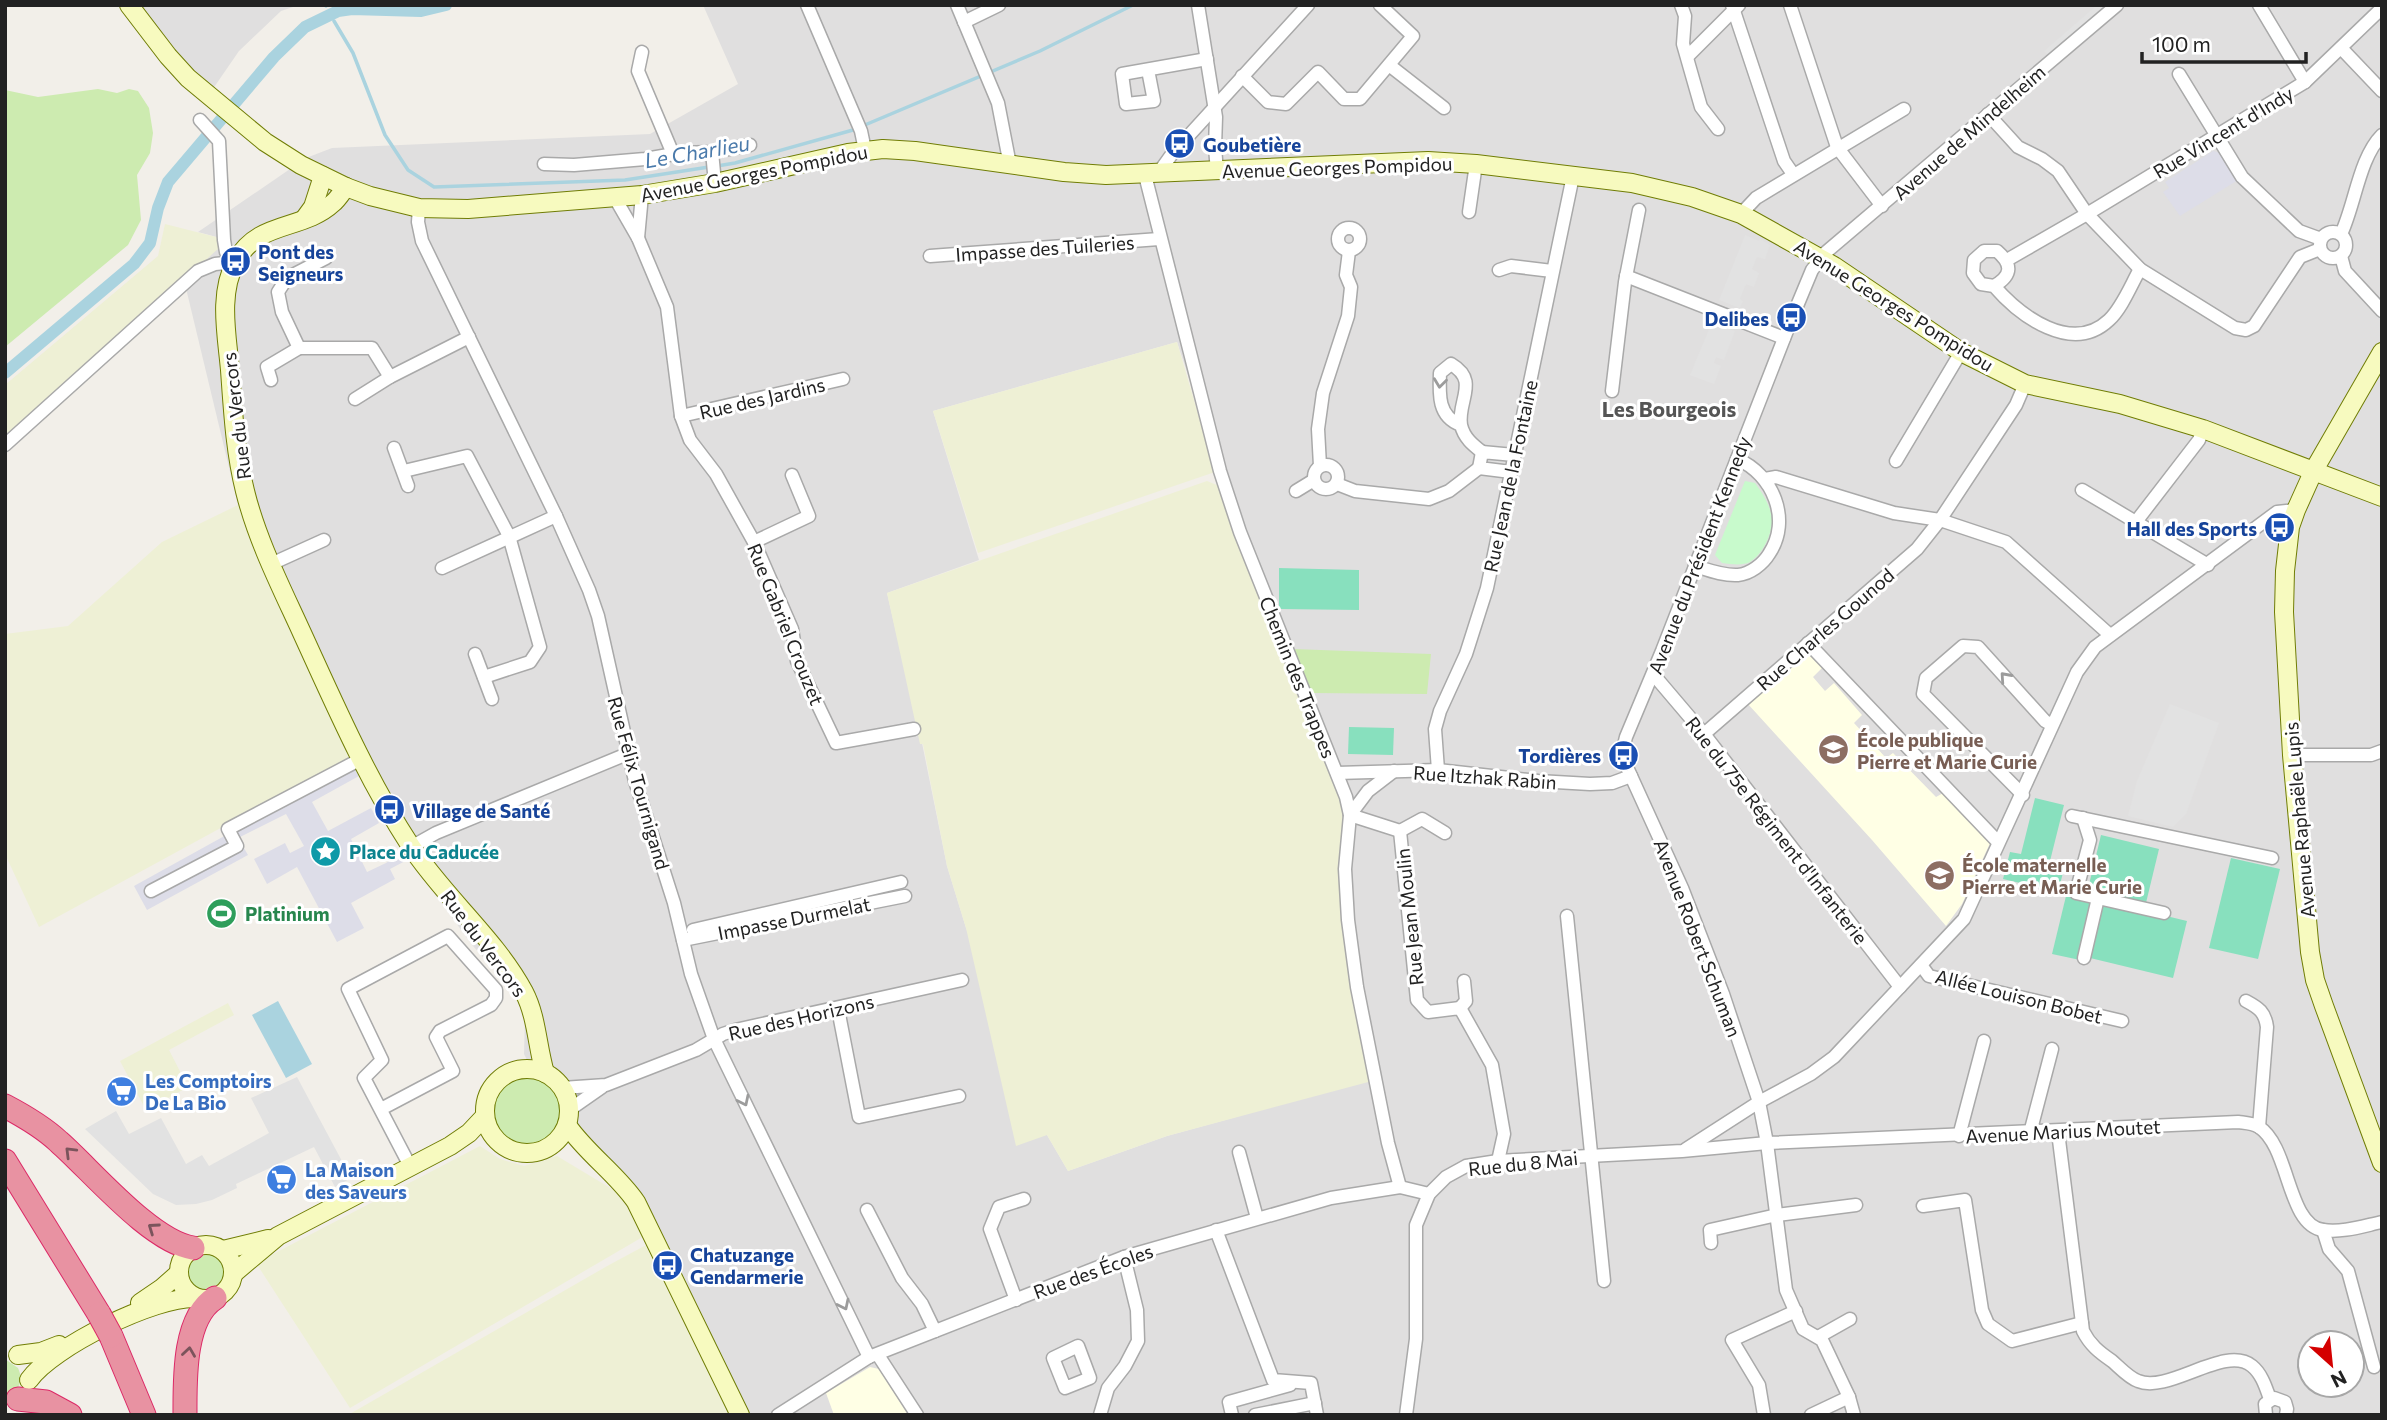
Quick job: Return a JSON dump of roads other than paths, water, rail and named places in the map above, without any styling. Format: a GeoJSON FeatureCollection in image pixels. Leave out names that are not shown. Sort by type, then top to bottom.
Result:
{"type":"FeatureCollection","features":[{"type":"Feature","properties":{"kind":"highway"},"geometry":{"type":"LineString","coordinates":[[5,1106],[58,1140],[134,1213],[177,1243],[193,1248]]}},
{"type":"Feature","properties":{"kind":"highway"},"geometry":{"type":"LineString","coordinates":[[5,1161],[99,1314],[144,1415]]}},
{"type":"Feature","properties":{"kind":"highway"},"geometry":{"type":"LineString","coordinates":[[185,1415],[186,1378],[192,1335],[205,1298]]}},
{"type":"Feature","properties":{"kind":"highway"},"geometry":{"type":"LineString","coordinates":[[18,1394],[46,1402],[70,1415]]}},
{"type":"Feature","properties":{"kind":"street","name":"Avenue Georges Pompidou"},"geometry":{"type":"LineString","coordinates":[[129,5],[188,78],[265,142],[346,187],[419,208],[468,209],[642,195],[713,167],[865,150],[907,150],[1064,172],[1153,174],[1428,161],[1476,164],[1632,183],[1692,197],[1741,214],[1821,258],[1961,352],[2025,384],[2120,404],[2203,429],[2382,497]]}},
{"type":"Feature","properties":{"kind":"street"},"geometry":{"type":"LineString","coordinates":[[807,5],[859,127],[865,150]]}},
{"type":"Feature","properties":{"kind":"street"},"geometry":{"type":"LineString","coordinates":[[957,5],[998,103],[1010,165]]}},
{"type":"Feature","properties":{"kind":"street"},"geometry":{"type":"LineString","coordinates":[[964,23],[999,5]]}},
{"type":"Feature","properties":{"kind":"street"},"geometry":{"type":"LineString","coordinates":[[1198,5],[1217,127],[1217,172]]}},
{"type":"Feature","properties":{"kind":"street"},"geometry":{"type":"LineString","coordinates":[[1153,174],[1308,5]]}},
{"type":"Feature","properties":{"kind":"street"},"geometry":{"type":"LineString","coordinates":[[1242,76],[1268,102],[1286,104],[1318,72],[1344,99],[1360,99],[1413,36],[1380,5]]}},
{"type":"Feature","properties":{"kind":"street"},"geometry":{"type":"LineString","coordinates":[[1681,5],[1685,16],[1683,44],[1701,107],[1718,129]]}},
{"type":"Feature","properties":{"kind":"street"},"geometry":{"type":"LineString","coordinates":[[1790,5],[1837,147],[1882,205]]}},
{"type":"Feature","properties":{"kind":"street","name":"Avenue de Mindelheim"},"geometry":{"type":"LineString","coordinates":[[1821,258],[2117,5]]}},
{"type":"Feature","properties":{"kind":"street"},"geometry":{"type":"LineString","coordinates":[[2259,5],[2305,82]]}},
{"type":"Feature","properties":{"kind":"street"},"geometry":{"type":"LineString","coordinates":[[1688,56],[1735,7],[1784,161],[1793,174]]}},
{"type":"Feature","properties":{"kind":"street","name":"Rue Vincent d'Indy"},"geometry":{"type":"LineString","coordinates":[[2007,260],[2305,82],[2382,8]]}},
{"type":"Feature","properties":{"kind":"street"},"geometry":{"type":"LineString","coordinates":[[2342,49],[2382,91]]}},
{"type":"Feature","properties":{"kind":"street"},"geometry":{"type":"LineString","coordinates":[[642,52],[639,71],[673,154]]}},
{"type":"Feature","properties":{"kind":"street"},"geometry":{"type":"LineString","coordinates":[[1148,70],[1207,59]]}},
{"type":"Feature","properties":{"kind":"street"},"geometry":{"type":"LineString","coordinates":[[1389,65],[1444,108]]}},
{"type":"Feature","properties":{"kind":"street"},"geometry":{"type":"LineString","coordinates":[[2179,74],[2242,177],[2299,231],[2320,244],[2328,258],[2341,256]]}},
{"type":"Feature","properties":{"kind":"street"},"geometry":{"type":"LineString","coordinates":[[1741,214],[1756,198],[1793,174],[1904,109]]}},
{"type":"Feature","properties":{"kind":"street"},"geometry":{"type":"LineString","coordinates":[[1988,114],[2018,147],[2042,159],[2058,172],[2087,214],[2140,269],[2235,328],[2246,330],[2254,326],[2300,257],[2320,244],[2329,232],[2341,234]]}},
{"type":"Feature","properties":{"kind":"street"},"geometry":{"type":"LineString","coordinates":[[200,120],[219,141],[224,240],[226,252],[235,262]]}},
{"type":"Feature","properties":{"kind":"street"},"geometry":{"type":"LineString","coordinates":[[2382,135],[2376,141],[2366,163],[2341,234],[2346,245],[2341,256],[2345,271],[2382,311]]}},
{"type":"Feature","properties":{"kind":"street"},"geometry":{"type":"LineString","coordinates":[[544,164],[574,165],[673,154],[713,167],[750,145]]}},
{"type":"Feature","properties":{"kind":"street"},"geometry":{"type":"LineString","coordinates":[[1469,212],[1476,164]]}},
{"type":"Feature","properties":{"kind":"street","name":"Chemin des Trappes"},"geometry":{"type":"LineString","coordinates":[[1153,174],[1159,239],[1220,471],[1240,532],[1337,773],[1350,815],[1345,869],[1348,920],[1357,987],[1385,1130],[1400,1187]]}},
{"type":"Feature","properties":{"kind":"street"},"geometry":{"type":"LineString","coordinates":[[305,218],[313,208],[323,176]]}},
{"type":"Feature","properties":{"kind":"street","name":"Rue Jean de la Fontaine"},"geometry":{"type":"LineString","coordinates":[[1438,770],[1435,729],[1440,711],[1466,654],[1487,588],[1573,176]]}},
{"type":"Feature","properties":{"kind":"street","name":"Rue du Vercors"},"geometry":{"type":"LineString","coordinates":[[346,187],[333,204],[249,242],[235,262],[226,284],[236,444],[245,494],[271,564],[361,759],[411,846],[523,990],[535,1024],[545,1073]]}},
{"type":"Feature","properties":{"kind":"street","name":"Rue Gabriel Crouzet"},"geometry":{"type":"LineString","coordinates":[[638,238],[642,195]]}},
{"type":"Feature","properties":{"kind":"street","name":"Rue Gabriel Crouzet"},"geometry":{"type":"LineString","coordinates":[[615,198],[638,238],[667,307],[681,416],[690,440],[716,474],[754,542],[792,629],[797,661],[836,743],[914,729]]}},
{"type":"Feature","properties":{"kind":"street","name":"Rue Félix Tournigand"},"geometry":{"type":"LineString","coordinates":[[419,208],[418,222],[422,241],[556,516],[598,616],[627,754],[674,903],[691,974],[714,1039],[874,1356],[917,1415]]}},
{"type":"Feature","properties":{"kind":"street"},"geometry":{"type":"LineString","coordinates":[[1612,391],[1626,276],[1639,210]]}},
{"type":"Feature","properties":{"kind":"street","name":"Impasse des Tuileries"},"geometry":{"type":"LineString","coordinates":[[930,256],[1159,239]]}},
{"type":"Feature","properties":{"kind":"street"},"geometry":{"type":"LineString","coordinates":[[1997,250],[2007,260],[2009,271],[2004,281],[1994,286],[1981,284],[1973,273],[1974,260],[1984,251],[1997,250]]}},
{"type":"Feature","properties":{"kind":"street"},"geometry":{"type":"LineString","coordinates":[[1320,466],[1318,429],[1323,393],[1348,316],[1350,287],[1346,275],[1349,251]]}},
{"type":"Feature","properties":{"kind":"street"},"geometry":{"type":"LineString","coordinates":[[299,348],[282,312],[278,292],[287,278],[326,258]]}},
{"type":"Feature","properties":{"kind":"street","name":"Avenue du Président Kennedy"},"geometry":{"type":"LineString","coordinates":[[1626,737],[1784,338],[1812,270],[1821,258]]}},
{"type":"Feature","properties":{"kind":"street"},"geometry":{"type":"LineString","coordinates":[[5,445],[198,271],[215,264],[235,262]]}},
{"type":"Feature","properties":{"kind":"street"},"geometry":{"type":"LineString","coordinates":[[1499,270],[1511,266],[1552,271]]}},
{"type":"Feature","properties":{"kind":"street"},"geometry":{"type":"LineString","coordinates":[[1994,286],[2026,317],[2056,331],[2095,331],[2111,319],[2140,269]]}},
{"type":"Feature","properties":{"kind":"street"},"geometry":{"type":"LineString","coordinates":[[1626,276],[1784,338]]}},
{"type":"Feature","properties":{"kind":"street"},"geometry":{"type":"LineString","coordinates":[[355,399],[390,377],[469,337]]}},
{"type":"Feature","properties":{"kind":"street"},"geometry":{"type":"LineString","coordinates":[[271,380],[267,367],[299,348],[372,348],[390,377]]}},
{"type":"Feature","properties":{"kind":"street"},"geometry":{"type":"LineString","coordinates":[[1895,461],[1961,352]]}},
{"type":"Feature","properties":{"kind":"street","name":"Avenue Raphaële Lupis"},"geometry":{"type":"LineString","coordinates":[[2382,352],[2314,470],[2296,510],[2290,527],[2284,611],[2292,755],[2310,952],[2315,979],[2382,1163]]}},
{"type":"Feature","properties":{"kind":"street","name":"Rue des Jardins"},"geometry":{"type":"LineString","coordinates":[[681,416],[843,379]]}},
{"type":"Feature","properties":{"kind":"street","name":"Rue Charles Gounod"},"geometry":{"type":"LineString","coordinates":[[1704,734],[1917,549],[1940,520],[2016,405],[2025,384]]}},
{"type":"Feature","properties":{"kind":"street"},"geometry":{"type":"LineString","coordinates":[[1461,425],[1468,441],[1482,452],[1514,455]]}},
{"type":"Feature","properties":{"kind":"street"},"geometry":{"type":"LineString","coordinates":[[2136,523],[2199,440],[2203,429]]}},
{"type":"Feature","properties":{"kind":"street"},"geometry":{"type":"LineString","coordinates":[[394,448],[408,485]]}},
{"type":"Feature","properties":{"kind":"street"},"geometry":{"type":"LineString","coordinates":[[1337,484],[1355,491],[1430,499],[1449,491],[1479,468],[1482,452]]}},
{"type":"Feature","properties":{"kind":"street"},"geometry":{"type":"LineString","coordinates":[[404,471],[467,456],[509,536],[540,647],[530,662],[484,677]]}},
{"type":"Feature","properties":{"kind":"street"},"geometry":{"type":"LineString","coordinates":[[1695,566],[1740,575],[1765,561],[1779,535],[1779,512],[1765,479],[1747,463],[1737,459]]}},
{"type":"Feature","properties":{"kind":"street"},"geometry":{"type":"LineString","coordinates":[[1320,466],[1332,466],[1338,474],[1337,484],[1331,489],[1320,489],[1314,480],[1314,472],[1320,466]]}},
{"type":"Feature","properties":{"kind":"street"},"geometry":{"type":"LineString","coordinates":[[1479,468],[1511,472]]}},
{"type":"Feature","properties":{"kind":"street"},"geometry":{"type":"LineString","coordinates":[[754,542],[809,516],[792,475]]}},
{"type":"Feature","properties":{"kind":"street"},"geometry":{"type":"LineString","coordinates":[[1765,479],[1776,477],[1894,513],[1940,520],[2006,542],[2110,635]]}},
{"type":"Feature","properties":{"kind":"street"},"geometry":{"type":"LineString","coordinates":[[1296,491],[1314,480]]}},
{"type":"Feature","properties":{"kind":"street"},"geometry":{"type":"LineString","coordinates":[[2082,490],[2208,565]]}},
{"type":"Feature","properties":{"kind":"street"},"geometry":{"type":"LineString","coordinates":[[1682,1151],[1759,1102],[1811,1074],[1834,1057],[1964,919],[1998,842],[2023,795],[2081,663],[2095,647],[2277,512],[2296,510]]}},
{"type":"Feature","properties":{"kind":"street"},"geometry":{"type":"LineString","coordinates":[[442,568],[556,516]]}},
{"type":"Feature","properties":{"kind":"street"},"geometry":{"type":"LineString","coordinates":[[271,564],[324,540]]}},
{"type":"Feature","properties":{"kind":"street"},"geometry":{"type":"LineString","coordinates":[[1808,643],[1998,842]]}},
{"type":"Feature","properties":{"kind":"street"},"geometry":{"type":"LineString","coordinates":[[2023,795],[1923,694],[1926,678],[1963,646],[1978,647],[2045,721],[2052,725]]}},
{"type":"Feature","properties":{"kind":"street"},"geometry":{"type":"LineString","coordinates":[[475,654],[492,699]]}},
{"type":"Feature","properties":{"kind":"street","name":"Rue du 75e Régiment d'Infanterie"},"geometry":{"type":"LineString","coordinates":[[1653,674],[1704,734],[1900,987]]}},
{"type":"Feature","properties":{"kind":"street","name":"Avenue Robert Schuman"},"geometry":{"type":"LineString","coordinates":[[1626,737],[1624,755],[1631,776],[1682,888],[1723,995],[1759,1102],[1786,1290],[1796,1311]]}},
{"type":"Feature","properties":{"kind":"street"},"geometry":{"type":"LineString","coordinates":[[2292,755],[2371,755],[2382,751]]}},
{"type":"Feature","properties":{"kind":"street"},"geometry":{"type":"LineString","coordinates":[[411,846],[436,833],[627,754]]}},
{"type":"Feature","properties":{"kind":"street"},"geometry":{"type":"LineString","coordinates":[[151,891],[237,846],[228,829],[361,759]]}},
{"type":"Feature","properties":{"kind":"street","name":"Rue Itzhak Rabin"},"geometry":{"type":"LineString","coordinates":[[1337,773],[1438,770],[1590,784],[1612,783],[1631,776]]}},
{"type":"Feature","properties":{"kind":"street"},"geometry":{"type":"LineString","coordinates":[[1394,771],[1368,791],[1350,815],[1400,831],[1422,819],[1445,832]]}},
{"type":"Feature","properties":{"kind":"street"},"geometry":{"type":"LineString","coordinates":[[2164,913],[2076,893],[2090,840],[2077,817],[2272,858]]}},
{"type":"Feature","properties":{"kind":"street","name":"Rue Jean Moulin"},"geometry":{"type":"LineString","coordinates":[[1400,831],[1417,1000],[1428,1012],[1460,1008]]}},
{"type":"Feature","properties":{"kind":"street"},"geometry":{"type":"LineString","coordinates":[[682,936],[901,882]]}},
{"type":"Feature","properties":{"kind":"street","name":"Impasse Durmelat"},"geometry":{"type":"LineString","coordinates":[[682,936],[905,896]]}},
{"type":"Feature","properties":{"kind":"street"},"geometry":{"type":"LineString","coordinates":[[2084,958],[2098,898]]}},
{"type":"Feature","properties":{"kind":"street"},"geometry":{"type":"LineString","coordinates":[[1567,916],[1604,1281]]}},
{"type":"Feature","properties":{"kind":"street"},"geometry":{"type":"LineString","coordinates":[[381,1109],[453,1071],[436,1037],[440,1031],[491,1005],[496,998],[496,990],[449,936],[348,989],[382,1060],[364,1078],[410,1167]]}},
{"type":"Feature","properties":{"kind":"street"},"geometry":{"type":"LineString","coordinates":[[474,963],[492,947]]}},
{"type":"Feature","properties":{"kind":"street","name":"Allée Louison Bobet"},"geometry":{"type":"LineString","coordinates":[[1921,965],[1929,976],[2122,1021]]}},
{"type":"Feature","properties":{"kind":"street","name":"Rue des Horizons"},"geometry":{"type":"LineString","coordinates":[[562,1088],[606,1085],[696,1050],[735,1030],[962,980]]}},
{"type":"Feature","properties":{"kind":"street"},"geometry":{"type":"LineString","coordinates":[[1465,981],[1465,1001],[1460,1008],[1492,1065],[1504,1134],[1498,1161]]}},
{"type":"Feature","properties":{"kind":"street"},"geometry":{"type":"LineString","coordinates":[[2246,1001],[2261,1009],[2267,1027],[2259,1127],[2280,1155],[2305,1218],[2316,1228],[2323,1230],[2352,1229],[2382,1222]]}},
{"type":"Feature","properties":{"kind":"street"},"geometry":{"type":"LineString","coordinates":[[838,1009],[859,1117],[959,1096]]}},
{"type":"Feature","properties":{"kind":"street"},"geometry":{"type":"LineString","coordinates":[[518,1070],[529,1053],[535,1024]]}},
{"type":"Feature","properties":{"kind":"street"},"geometry":{"type":"LineString","coordinates":[[1959,1136],[1984,1041]]}},
{"type":"Feature","properties":{"kind":"street"},"geometry":{"type":"LineString","coordinates":[[2030,1133],[2052,1049]]}},
{"type":"Feature","properties":{"kind":"street"},"geometry":{"type":"LineString","coordinates":[[568,1118],[563,1133],[551,1146],[533,1153],[523,1153],[497,1141],[487,1125],[485,1106],[492,1086],[508,1073],[518,1070],[545,1073],[562,1088],[568,1118],[600,1164],[619,1180],[636,1202],[740,1415]]}},
{"type":"Feature","properties":{"kind":"street","name":"Rue des Horizons"},"geometry":{"type":"LineString","coordinates":[[568,1118],[606,1085]]}},
{"type":"Feature","properties":{"kind":"street"},"geometry":{"type":"LineString","coordinates":[[18,1394],[42,1365],[102,1329],[158,1304],[183,1297],[205,1298],[226,1291],[240,1266],[278,1236],[450,1146],[469,1133],[485,1116]]}},
{"type":"Feature","properties":{"kind":"street","name":"Avenue Marius Moutet"},"geometry":{"type":"LineString","coordinates":[[1682,1151],[1767,1143],[2238,1122],[2259,1127]]}},
{"type":"Feature","properties":{"kind":"street"},"geometry":{"type":"LineString","coordinates":[[2058,1132],[2083,1331],[2090,1345],[2138,1382],[2157,1382],[2228,1361],[2244,1362],[2260,1375],[2270,1399]]}},
{"type":"Feature","properties":{"kind":"street"},"geometry":{"type":"LineString","coordinates":[[450,1146],[497,1141]]}},
{"type":"Feature","properties":{"kind":"street"},"geometry":{"type":"LineString","coordinates":[[551,1146],[600,1164]]}},
{"type":"Feature","properties":{"kind":"street","name":"Rue du 8 Mai"},"geometry":{"type":"LineString","coordinates":[[1406,1415],[1416,1339],[1416,1225],[1429,1194],[1446,1177],[1466,1166],[1498,1161],[1682,1151]]}},
{"type":"Feature","properties":{"kind":"street"},"geometry":{"type":"LineString","coordinates":[[1239,1152],[1257,1218]]}},
{"type":"Feature","properties":{"kind":"street","name":"Rue des Écoles"},"geometry":{"type":"LineString","coordinates":[[778,1415],[874,1356],[1124,1257],[1331,1198],[1400,1187],[1429,1194]]}},
{"type":"Feature","properties":{"kind":"street"},"geometry":{"type":"LineString","coordinates":[[1016,1300],[990,1229],[999,1207],[1024,1199]]}},
{"type":"Feature","properties":{"kind":"street"},"geometry":{"type":"LineString","coordinates":[[1923,1206],[1965,1200],[1982,1310],[1988,1324],[2012,1340],[2082,1323]]}},
{"type":"Feature","properties":{"kind":"street"},"geometry":{"type":"LineString","coordinates":[[1711,1243],[1710,1230],[1777,1215],[1856,1205]]}},
{"type":"Feature","properties":{"kind":"street"},"geometry":{"type":"LineString","coordinates":[[867,1210],[902,1278],[922,1304],[935,1331]]}},
{"type":"Feature","properties":{"kind":"street"},"geometry":{"type":"LineString","coordinates":[[1216,1230],[1273,1380],[1311,1383],[1316,1409],[1255,1415]]}},
{"type":"Feature","properties":{"kind":"street"},"geometry":{"type":"LineString","coordinates":[[2323,1230],[2329,1250],[2348,1271],[2374,1367]]}},
{"type":"Feature","properties":{"kind":"street"},"geometry":{"type":"LineString","coordinates":[[12,1353],[52,1348],[139,1305],[178,1273],[181,1261],[193,1248],[205,1244],[223,1250],[278,1236]]}},
{"type":"Feature","properties":{"kind":"street"},"geometry":{"type":"LineString","coordinates":[[223,1250],[231,1260],[234,1273]]}},
{"type":"Feature","properties":{"kind":"street"},"geometry":{"type":"LineString","coordinates":[[1100,1415],[1108,1388],[1125,1366],[1138,1342],[1137,1310],[1124,1257]]}},
{"type":"Feature","properties":{"kind":"street"},"geometry":{"type":"LineString","coordinates":[[178,1273],[185,1290],[205,1298]]}},
{"type":"Feature","properties":{"kind":"street"},"geometry":{"type":"LineString","coordinates":[[1764,1415],[1759,1385],[1732,1340],[1796,1311],[1803,1329],[1822,1340],[1849,1397],[1854,1415]]}},
{"type":"Feature","properties":{"kind":"street"},"geometry":{"type":"LineString","coordinates":[[1818,1337],[1850,1319]]}},
{"type":"Feature","properties":{"kind":"street"},"geometry":{"type":"LineString","coordinates":[[12,1353],[27,1365],[18,1394]]}},
{"type":"Feature","properties":{"kind":"street"},"geometry":{"type":"LineString","coordinates":[[1090,1378],[1108,1388]]}},
{"type":"Feature","properties":{"kind":"street"},"geometry":{"type":"LineString","coordinates":[[1232,1415],[1229,1402],[1298,1382]]}},
{"type":"Feature","properties":{"kind":"street"},"geometry":{"type":"LineString","coordinates":[[1811,1415],[1849,1397]]}},
{"type":"Feature","properties":{"kind":"street"},"geometry":{"type":"LineString","coordinates":[[2266,1415],[2265,1404],[2270,1399],[2278,1398],[2285,1402],[2286,1415]]}},
{"type":"Feature","properties":{"kind":"water"},"geometry":{"type":"Polygon","coordinates":[[[278,1001],[312,1064],[286,1078],[252,1015],[278,1001]]]}},
{"type":"Feature","properties":{"kind":"waterway"},"geometry":{"type":"LineString","coordinates":[[5,373],[134,264],[150,243],[158,208],[168,182],[274,57],[305,27],[338,11],[421,11],[446,5]]}},
{"type":"Feature","properties":{"kind":"waterway","name":"Le Charlieu"},"geometry":{"type":"LineString","coordinates":[[717,166],[853,130],[1040,51],[1133,5]]}},
{"type":"Feature","properties":{"kind":"waterway","name":"Le Charlieu"},"geometry":{"type":"LineString","coordinates":[[334,21],[353,53],[385,135],[408,170],[434,187],[625,180],[709,167]]}},
{"type":"Feature","properties":{"kind":"place","name":"Goubetière"},"geometry":{"type":"Point","coordinates":[1180,144]}},
{"type":"Feature","properties":{"kind":"place","name":"Pont des Seigneurs"},"geometry":{"type":"Point","coordinates":[235,262]}},
{"type":"Feature","properties":{"kind":"place","name":"Delibes"},"geometry":{"type":"Point","coordinates":[1792,318]}},
{"type":"Feature","properties":{"kind":"place","name":"Hall des Sports"},"geometry":{"type":"Point","coordinates":[2280,528]}},
{"type":"Feature","properties":{"kind":"place","name":"École publique Pierre et Marie Curie"},"geometry":{"type":"Point","coordinates":[1834,750]}},
{"type":"Feature","properties":{"kind":"place","name":"Tordières"},"geometry":{"type":"Point","coordinates":[1624,755]}},
{"type":"Feature","properties":{"kind":"place","name":"Village de Santé"},"geometry":{"type":"Point","coordinates":[389,810]}},
{"type":"Feature","properties":{"kind":"place","name":"Place du Caducée"},"geometry":{"type":"Point","coordinates":[326,851]}},
{"type":"Feature","properties":{"kind":"place","name":"École maternelle Pierre et Marie Curie"},"geometry":{"type":"Point","coordinates":[1939,875]}},
{"type":"Feature","properties":{"kind":"place","name":"Platinium"},"geometry":{"type":"Point","coordinates":[222,913]}},
{"type":"Feature","properties":{"kind":"place","name":"Les Comptoirs De La Bio"},"geometry":{"type":"Point","coordinates":[122,1091]}},
{"type":"Feature","properties":{"kind":"place","name":"La Maison des Saveurs"},"geometry":{"type":"Point","coordinates":[282,1180]}},
{"type":"Feature","properties":{"kind":"place","name":"Chatuzange Gendarmerie"},"geometry":{"type":"Point","coordinates":[667,1265]}},
{"type":"Feature","properties":{"kind":"district","name":"Les Bourgeois"},"geometry":{"type":"Point","coordinates":[1669,408]}}]}
